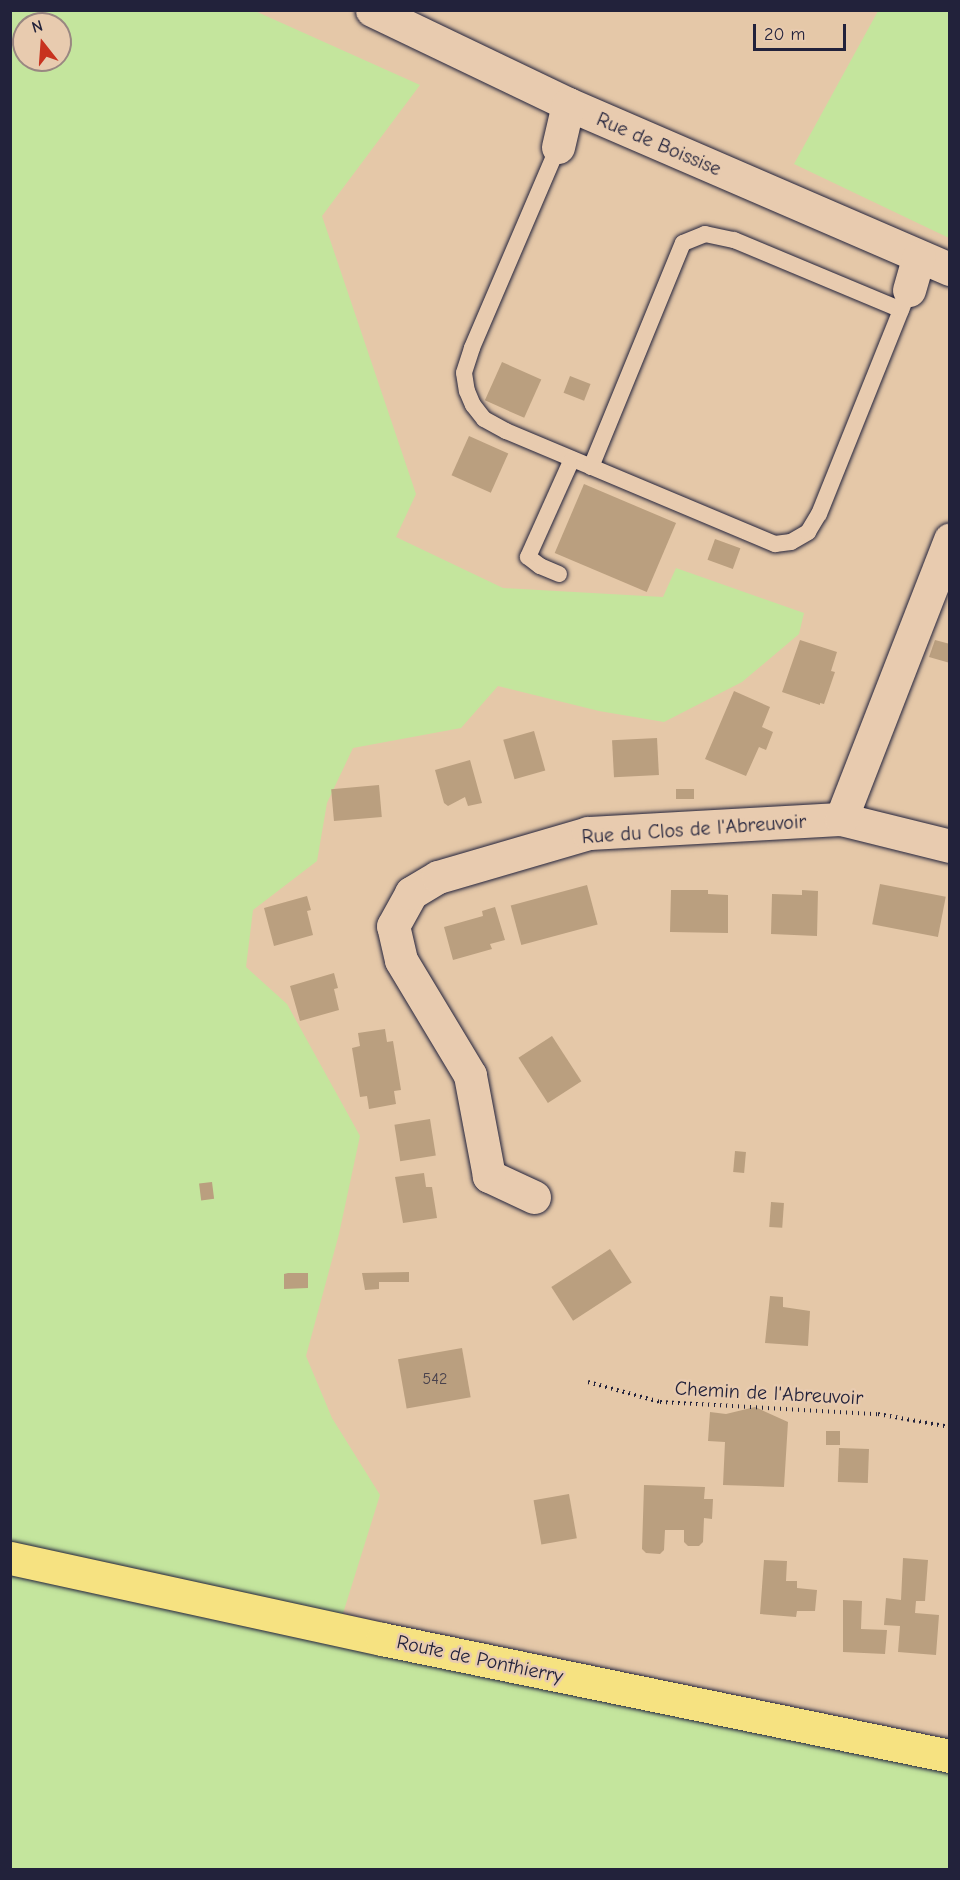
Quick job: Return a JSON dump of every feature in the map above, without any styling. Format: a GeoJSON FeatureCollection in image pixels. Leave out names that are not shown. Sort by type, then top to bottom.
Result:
{"type":"FeatureCollection","features":[{"type":"Feature","properties":{"kind":"main road","name":"Route de Ponthierry"},"geometry":{"type":"LineString","coordinates":[[10,1558],[382,1639],[950,1756]]}},
{"type":"Feature","properties":{"kind":"street","name":"Rue de Boissise"},"geometry":{"type":"LineString","coordinates":[[372,10],[567,104],[950,269]]}},
{"type":"Feature","properties":{"kind":"street"},"geometry":{"type":"LineString","coordinates":[[558,147],[567,104]]}},
{"type":"Feature","properties":{"kind":"street"},"geometry":{"type":"LineString","coordinates":[[905,300],[919,256]]}},
{"type":"Feature","properties":{"kind":"street"},"geometry":{"type":"LineString","coordinates":[[841,819],[950,539]]}},
{"type":"Feature","properties":{"kind":"street","name":"Rue du Clos de l'Abreuvoir"},"geometry":{"type":"LineString","coordinates":[[534,1197],[489,1176],[470,1075],[401,960],[393,926],[411,893],[438,877],[588,833],[841,819],[950,846]]}},
{"type":"Feature","properties":{"kind":"lane"},"geometry":{"type":"LineString","coordinates":[[558,147],[472,348],[464,373],[467,391],[484,419],[572,459],[591,467],[775,544],[791,542],[808,532],[819,514],[905,300],[734,240],[705,234],[683,243],[591,467]]}},
{"type":"Feature","properties":{"kind":"lane"},"geometry":{"type":"LineString","coordinates":[[559,574],[540,566],[528,557],[572,459]]}},
{"type":"Feature","properties":{"kind":"path","name":"Chemin de l'Abreuvoir"},"geometry":{"type":"LineString","coordinates":[[588,1382],[660,1402],[878,1414],[950,1427]]}},
{"type":"Feature","properties":{"kind":"green space"},"geometry":{"type":"Polygon","coordinates":[[[11,11],[255,11],[420,85],[322,216],[416,494],[396,537],[503,588],[663,597],[676,568],[804,613],[799,634],[742,682],[664,722],[599,711],[498,686],[461,728],[353,748],[327,803],[317,861],[253,910],[246,967],[287,1004],[360,1136],[339,1234],[306,1356],[332,1418],[380,1495],[335,1639],[949,1741],[949,1869],[11,1870],[11,11]]]}},
{"type":"Feature","properties":{"kind":"green space"},"geometry":{"type":"Polygon","coordinates":[[[878,11],[949,11],[949,238],[794,164],[878,11]]]}},
{"type":"Feature","properties":{"kind":"building"},"geometry":{"type":"Polygon","coordinates":[[[502,362],[541,379],[524,418],[485,400],[502,362]]]}},
{"type":"Feature","properties":{"kind":"building"},"geometry":{"type":"Polygon","coordinates":[[[570,376],[591,384],[584,401],[564,393],[570,376]]]}},
{"type":"Feature","properties":{"kind":"building"},"geometry":{"type":"Polygon","coordinates":[[[469,436],[508,453],[491,493],[452,475],[469,436]]]}},
{"type":"Feature","properties":{"kind":"building"},"geometry":{"type":"Polygon","coordinates":[[[584,484],[676,523],[647,592],[555,553],[584,484]]]}},
{"type":"Feature","properties":{"kind":"building"},"geometry":{"type":"Polygon","coordinates":[[[715,539],[740,548],[733,569],[707,560],[715,539]]]}},
{"type":"Feature","properties":{"kind":"building"},"geometry":{"type":"Polygon","coordinates":[[[800,640],[837,652],[831,671],[835,672],[824,704],[820,703],[820,705],[782,692],[800,640]]]}},
{"type":"Feature","properties":{"kind":"building"},"geometry":{"type":"Polygon","coordinates":[[[935,640],[950,644],[950,663],[929,657],[935,640]]]}},
{"type":"Feature","properties":{"kind":"building"},"geometry":{"type":"Polygon","coordinates":[[[734,691],[770,707],[762,727],[773,732],[766,750],[759,747],[746,776],[705,759],[734,691]]]}},
{"type":"Feature","properties":{"kind":"building"},"geometry":{"type":"Polygon","coordinates":[[[534,731],[545,770],[515,779],[503,740],[534,731]]]}},
{"type":"Feature","properties":{"kind":"building"},"geometry":{"type":"Polygon","coordinates":[[[657,738],[659,775],[614,777],[612,740],[657,738]]]}},
{"type":"Feature","properties":{"kind":"building"},"geometry":{"type":"Polygon","coordinates":[[[470,760],[482,803],[468,806],[465,797],[448,806],[444,803],[435,770],[470,760]]]}},
{"type":"Feature","properties":{"kind":"building"},"geometry":{"type":"Polygon","coordinates":[[[379,785],[382,817],[334,821],[331,789],[379,785]]]}},
{"type":"Feature","properties":{"kind":"building"},"geometry":{"type":"Polygon","coordinates":[[[676,789],[694,789],[694,799],[676,799],[676,789]]]}},
{"type":"Feature","properties":{"kind":"building"},"geometry":{"type":"Polygon","coordinates":[[[880,884],[946,897],[938,937],[872,924],[880,884]]]}},
{"type":"Feature","properties":{"kind":"building"},"geometry":{"type":"Polygon","coordinates":[[[587,885],[598,925],[521,945],[511,905],[587,885]]]}},
{"type":"Feature","properties":{"kind":"building"},"geometry":{"type":"Polygon","coordinates":[[[671,890],[708,890],[708,894],[728,895],[728,933],[670,932],[671,890]]]}},
{"type":"Feature","properties":{"kind":"building"},"geometry":{"type":"Polygon","coordinates":[[[802,890],[818,891],[817,936],[771,934],[772,894],[802,895],[802,890]]]}},
{"type":"Feature","properties":{"kind":"building"},"geometry":{"type":"Polygon","coordinates":[[[307,896],[311,910],[307,911],[313,935],[274,946],[264,908],[307,896]]]}},
{"type":"Feature","properties":{"kind":"building"},"geometry":{"type":"Polygon","coordinates":[[[495,907],[505,940],[490,944],[492,949],[453,960],[444,927],[483,916],[482,911],[495,907]]]}},
{"type":"Feature","properties":{"kind":"building"},"geometry":{"type":"Polygon","coordinates":[[[334,973],[338,988],[334,989],[339,1010],[300,1021],[290,986],[334,973]]]}},
{"type":"Feature","properties":{"kind":"building"},"geometry":{"type":"Polygon","coordinates":[[[385,1029],[387,1042],[393,1041],[401,1090],[394,1091],[396,1104],[369,1109],[367,1096],[360,1097],[352,1048],[360,1046],[358,1033],[385,1029]]]}},
{"type":"Feature","properties":{"kind":"building"},"geometry":{"type":"Polygon","coordinates":[[[552,1036],[581,1081],[548,1103],[518,1058],[552,1036]]]}},
{"type":"Feature","properties":{"kind":"building"},"geometry":{"type":"Polygon","coordinates":[[[430,1119],[436,1156],[400,1161],[394,1125],[430,1119]]]}},
{"type":"Feature","properties":{"kind":"building"},"geometry":{"type":"Polygon","coordinates":[[[735,1151],[746,1152],[744,1173],[733,1172],[735,1151]]]}},
{"type":"Feature","properties":{"kind":"building"},"geometry":{"type":"Polygon","coordinates":[[[424,1173],[426,1187],[432,1187],[437,1218],[403,1223],[395,1177],[424,1173]]]}},
{"type":"Feature","properties":{"kind":"building"},"geometry":{"type":"Polygon","coordinates":[[[212,1182],[214,1199],[201,1200],[199,1184],[212,1182]]]}},
{"type":"Feature","properties":{"kind":"building"},"geometry":{"type":"Polygon","coordinates":[[[771,1202],[784,1203],[782,1228],[769,1227],[771,1202]]]}},
{"type":"Feature","properties":{"kind":"building"},"geometry":{"type":"Polygon","coordinates":[[[610,1249],[632,1283],[573,1321],[551,1287],[610,1249]]]}},
{"type":"Feature","properties":{"kind":"building"},"geometry":{"type":"Polygon","coordinates":[[[409,1272],[409,1282],[379,1282],[379,1289],[365,1290],[362,1273],[409,1272]]]}},
{"type":"Feature","properties":{"kind":"building"},"geometry":{"type":"Polygon","coordinates":[[[308,1273],[308,1288],[284,1289],[284,1274],[308,1273]]]}},
{"type":"Feature","properties":{"kind":"building"},"geometry":{"type":"Polygon","coordinates":[[[770,1296],[783,1297],[783,1307],[810,1311],[808,1346],[765,1343],[770,1296]]]}},
{"type":"Feature","properties":{"kind":"building"},"geometry":{"type":"Polygon","coordinates":[[[462,1348],[471,1397],[407,1409],[398,1359],[462,1348]]]}},
{"type":"Feature","properties":{"kind":"building"},"geometry":{"type":"Polygon","coordinates":[[[755,1407],[788,1422],[784,1487],[723,1485],[725,1442],[708,1441],[710,1412],[726,1414],[755,1407]]]}},
{"type":"Feature","properties":{"kind":"building"},"geometry":{"type":"Polygon","coordinates":[[[826,1431],[840,1431],[840,1445],[826,1445],[826,1431]]]}},
{"type":"Feature","properties":{"kind":"building"},"geometry":{"type":"Polygon","coordinates":[[[839,1448],[869,1449],[868,1483],[838,1482],[839,1448]]]}},
{"type":"Feature","properties":{"kind":"building"},"geometry":{"type":"Polygon","coordinates":[[[644,1485],[705,1487],[704,1499],[713,1499],[712,1519],[704,1518],[703,1542],[699,1546],[688,1546],[684,1542],[684,1530],[665,1530],[664,1550],[660,1554],[646,1553],[642,1549],[644,1485]]]}},
{"type":"Feature","properties":{"kind":"building"},"geometry":{"type":"Polygon","coordinates":[[[569,1494],[577,1538],[541,1545],[534,1500],[569,1494]]]}},
{"type":"Feature","properties":{"kind":"building"},"geometry":{"type":"Polygon","coordinates":[[[903,1558],[928,1560],[925,1601],[916,1601],[915,1613],[939,1615],[936,1655],[898,1652],[900,1626],[884,1625],[886,1598],[901,1600],[903,1558]]]}},
{"type":"Feature","properties":{"kind":"building"},"geometry":{"type":"Polygon","coordinates":[[[764,1560],[787,1561],[786,1581],[797,1581],[797,1588],[817,1590],[815,1611],[797,1611],[796,1617],[760,1614],[764,1560]]]}},
{"type":"Feature","properties":{"kind":"building"},"geometry":{"type":"Polygon","coordinates":[[[843,1600],[862,1601],[861,1629],[887,1630],[885,1654],[843,1652],[843,1600]]]}}]}
